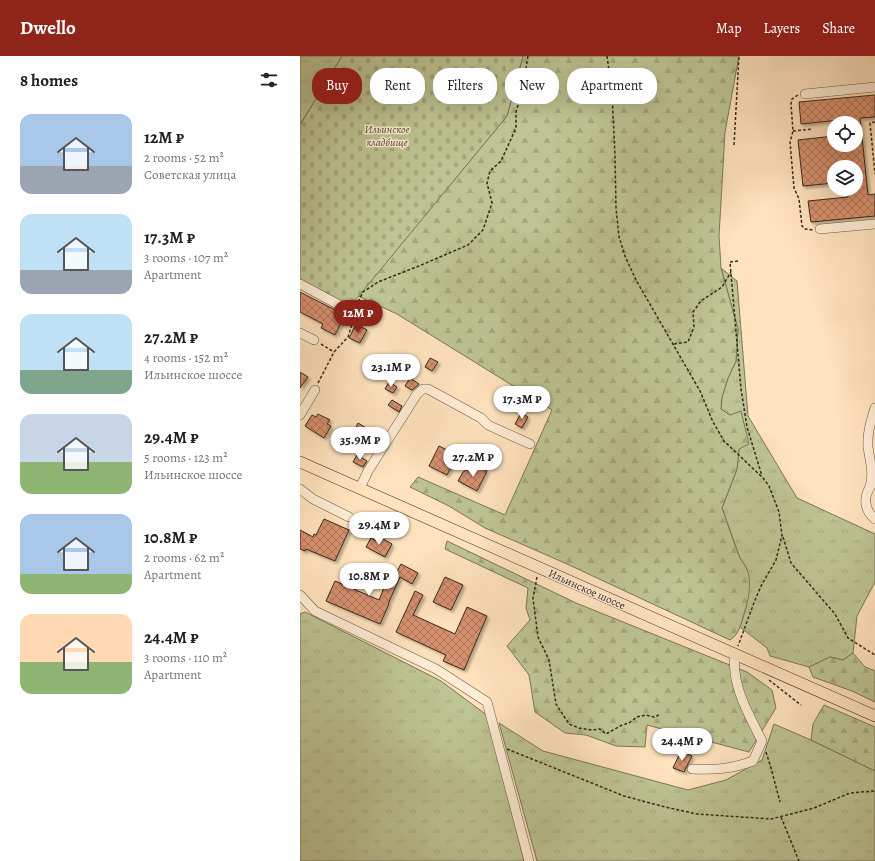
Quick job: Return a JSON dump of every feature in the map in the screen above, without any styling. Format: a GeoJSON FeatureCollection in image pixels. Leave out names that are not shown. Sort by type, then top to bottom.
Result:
{"type":"FeatureCollection","features":[{"type":"Feature","properties":{"kind":"main road","name":"Ильинское шоссе"},"geometry":{"type":"LineString","coordinates":[[300,462],[875,716]]}},
{"type":"Feature","properties":{"kind":"street"},"geometry":{"type":"LineString","coordinates":[[805,94],[875,87]]}},
{"type":"Feature","properties":{"kind":"street"},"geometry":{"type":"LineString","coordinates":[[820,229],[875,224]]}},
{"type":"Feature","properties":{"kind":"street"},"geometry":{"type":"LineString","coordinates":[[300,284],[354,313]]}},
{"type":"Feature","properties":{"kind":"street"},"geometry":{"type":"LineString","coordinates":[[300,333],[314,340]]}},
{"type":"Feature","properties":{"kind":"street"},"geometry":{"type":"LineString","coordinates":[[360,488],[368,471],[417,394],[423,389],[428,389],[481,418],[488,425],[530,444]]}},
{"type":"Feature","properties":{"kind":"street"},"geometry":{"type":"LineString","coordinates":[[300,415],[315,390]]}},
{"type":"Feature","properties":{"kind":"street"},"geometry":{"type":"LineString","coordinates":[[875,408],[868,432],[868,448],[873,465],[872,484],[865,501],[868,511],[875,519]]}},
{"type":"Feature","properties":{"kind":"street"},"geometry":{"type":"LineString","coordinates":[[300,489],[313,499],[349,517]]}},
{"type":"Feature","properties":{"kind":"street"},"geometry":{"type":"LineString","coordinates":[[300,595],[315,611],[436,669],[487,702],[500,746],[529,861]]}},
{"type":"Feature","properties":{"kind":"street"},"geometry":{"type":"LineString","coordinates":[[692,769],[716,770],[738,767],[753,761],[762,741],[736,683],[733,666],[735,655]]}},
{"type":"Feature","properties":{"kind":"path"},"geometry":{"type":"LineString","coordinates":[[419,266],[468,245],[483,230],[492,203],[487,183],[490,171],[501,160],[516,128],[516,112],[522,92],[528,56]]}},
{"type":"Feature","properties":{"kind":"path"},"geometry":{"type":"LineString","coordinates":[[607,56],[612,92],[616,208],[619,236],[625,256],[636,280],[700,390],[713,422],[724,440],[763,478],[769,486],[779,512],[782,535],[791,563],[835,614],[848,638],[875,655]]}},
{"type":"Feature","properties":{"kind":"path"},"geometry":{"type":"LineString","coordinates":[[734,145],[740,56]]}},
{"type":"Feature","properties":{"kind":"path"},"geometry":{"type":"LineString","coordinates":[[805,94],[795,96],[792,99],[791,104],[793,131],[790,142],[794,188],[799,199],[801,222],[805,229],[820,229]]}},
{"type":"Feature","properties":{"kind":"path"},"geometry":{"type":"LineString","coordinates":[[875,122],[870,123],[875,174]]}},
{"type":"Feature","properties":{"kind":"path"},"geometry":{"type":"LineString","coordinates":[[793,131],[814,129]]}},
{"type":"Feature","properties":{"kind":"path"},"geometry":{"type":"LineString","coordinates":[[738,261],[730,262],[741,389],[747,427],[763,478]]}},
{"type":"Feature","properties":{"kind":"path"},"geometry":{"type":"LineString","coordinates":[[674,344],[688,342],[694,327],[693,312],[701,301],[722,287],[731,272]]}},
{"type":"Feature","properties":{"kind":"path"},"geometry":{"type":"LineString","coordinates":[[314,340],[334,352]]}},
{"type":"Feature","properties":{"kind":"path"},"geometry":{"type":"LineString","coordinates":[[735,655],[755,600],[762,584],[776,560],[782,535]]}},
{"type":"Feature","properties":{"kind":"path"},"geometry":{"type":"LineString","coordinates":[[537,567],[538,574],[533,598],[538,637],[549,660],[556,704],[569,724],[579,728],[592,730],[600,729],[606,734],[622,725],[629,723],[636,717],[646,715],[654,717],[659,715]]}},
{"type":"Feature","properties":{"kind":"path"},"geometry":{"type":"LineString","coordinates":[[760,665],[765,677],[801,706]]}},
{"type":"Feature","properties":{"kind":"path"},"geometry":{"type":"LineString","coordinates":[[762,741],[772,768],[780,802]]}},
{"type":"Feature","properties":{"kind":"path"},"geometry":{"type":"LineString","coordinates":[[500,746],[624,796],[697,814],[771,819],[814,808],[850,793],[875,791]]}},
{"type":"Feature","properties":{"kind":"path"},"geometry":{"type":"LineString","coordinates":[[781,817],[799,861]]}},
{"type":"Feature","properties":{"kind":"green space"},"geometry":{"type":"Polygon","coordinates":[[[300,56],[342,56],[335,68],[312,68],[313,104],[300,125],[300,56]]]}},
{"type":"Feature","properties":{"kind":"green space","name":"Ильинское кладбище"},"geometry":{"type":"Polygon","coordinates":[[[342,56],[523,56],[520,68],[505,68],[505,104],[510,104],[507,116],[349,308],[300,280],[300,125],[313,104],[362,104],[362,68],[335,68],[342,56]]]}},
{"type":"Feature","properties":{"kind":"green space"},"geometry":{"type":"Polygon","coordinates":[[[523,56],[739,56],[725,132],[719,236],[721,268],[738,329],[736,361],[728,378],[722,397],[721,409],[730,415],[741,411],[749,444],[739,449],[737,469],[722,508],[737,552],[748,572],[749,592],[740,627],[735,636],[730,640],[567,564],[485,528],[449,506],[410,487],[418,477],[505,515],[552,410],[397,314],[358,296],[507,116],[510,104],[559,104],[559,68],[520,68],[523,56]]]}},
{"type":"Feature","properties":{"kind":"green space"},"geometry":{"type":"Polygon","coordinates":[[[721,268],[737,281],[748,416],[797,498],[875,534],[875,582],[857,616],[853,653],[843,660],[830,657],[809,667],[770,656],[767,648],[740,627],[746,608],[746,567],[740,558],[722,508],[737,469],[739,449],[730,415],[721,409],[722,397],[728,378],[736,361],[738,329],[721,268]]]}},
{"type":"Feature","properties":{"kind":"green space"},"geometry":{"type":"Polygon","coordinates":[[[447,541],[576,603],[747,672],[772,690],[776,708],[749,752],[647,725],[645,747],[616,746],[586,735],[565,733],[535,712],[529,675],[507,646],[530,620],[526,608],[528,588],[445,549],[447,541]]]}},
{"type":"Feature","properties":{"kind":"green space"},"geometry":{"type":"Polygon","coordinates":[[[305,612],[441,681],[488,716],[524,861],[300,861],[300,614],[305,612]]]}},
{"type":"Feature","properties":{"kind":"green space"},"geometry":{"type":"Polygon","coordinates":[[[853,653],[865,667],[875,671],[875,702],[852,691],[813,677],[809,667],[830,657],[843,660],[853,653]]]}},
{"type":"Feature","properties":{"kind":"green space"},"geometry":{"type":"Polygon","coordinates":[[[824,705],[875,727],[875,771],[811,740],[813,724],[824,705]]]}},
{"type":"Feature","properties":{"kind":"green space"},"geometry":{"type":"Polygon","coordinates":[[[499,723],[543,751],[688,790],[726,780],[762,760],[774,724],[875,771],[875,861],[537,861],[499,723]]]}},
{"type":"Feature","properties":{"kind":"building"},"geometry":{"type":"Polygon","coordinates":[[[875,95],[875,117],[827,116],[827,121],[801,124],[799,102],[875,95]]]}},
{"type":"Feature","properties":{"kind":"building"},"geometry":{"type":"Polygon","coordinates":[[[827,137],[827,152],[863,152],[863,147],[868,195],[875,194],[875,216],[811,222],[808,201],[848,196],[863,196],[863,160],[827,160],[827,184],[803,186],[798,140],[827,137]]]}},
{"type":"Feature","properties":{"kind":"building"},"geometry":{"type":"Polygon","coordinates":[[[300,292],[345,315],[335,335],[321,328],[323,324],[300,312],[300,292]]]}},
{"type":"Feature","properties":{"kind":"building"},"geometry":{"type":"Polygon","coordinates":[[[356,324],[367,330],[360,343],[349,338],[356,324]]]}},
{"type":"Feature","properties":{"kind":"building"},"geometry":{"type":"Polygon","coordinates":[[[430,358],[438,362],[432,371],[425,367],[430,358]]]}},
{"type":"Feature","properties":{"kind":"building"},"geometry":{"type":"Polygon","coordinates":[[[300,372],[308,377],[300,388],[300,372]]]}},
{"type":"Feature","properties":{"kind":"building"},"geometry":{"type":"Polygon","coordinates":[[[410,378],[419,384],[412,390],[405,386],[410,378]]]}},
{"type":"Feature","properties":{"kind":"building"},"geometry":{"type":"Polygon","coordinates":[[[389,382],[397,387],[393,393],[385,389],[389,382]]]}},
{"type":"Feature","properties":{"kind":"building"},"geometry":{"type":"Polygon","coordinates":[[[392,400],[402,406],[399,412],[388,405],[392,400]]]}},
{"type":"Feature","properties":{"kind":"building"},"geometry":{"type":"Polygon","coordinates":[[[521,413],[528,417],[522,428],[515,424],[521,413]]]}},
{"type":"Feature","properties":{"kind":"building"},"geometry":{"type":"Polygon","coordinates":[[[318,414],[330,420],[327,424],[331,426],[324,438],[305,426],[312,415],[316,417],[318,414]]]}},
{"type":"Feature","properties":{"kind":"building"},"geometry":{"type":"Polygon","coordinates":[[[358,423],[373,432],[366,443],[352,435],[358,423]]]}},
{"type":"Feature","properties":{"kind":"building"},"geometry":{"type":"Polygon","coordinates":[[[439,446],[457,455],[447,475],[429,466],[439,446]]]}},
{"type":"Feature","properties":{"kind":"building"},"geometry":{"type":"Polygon","coordinates":[[[357,455],[367,461],[363,467],[353,462],[357,455]]]}},
{"type":"Feature","properties":{"kind":"building"},"geometry":{"type":"Polygon","coordinates":[[[475,466],[487,471],[477,491],[458,481],[463,472],[475,466]]]}},
{"type":"Feature","properties":{"kind":"building"},"geometry":{"type":"Polygon","coordinates":[[[324,519],[349,530],[335,561],[306,549],[305,551],[300,549],[300,530],[313,537],[314,534],[316,535],[324,519]]]}},
{"type":"Feature","properties":{"kind":"building"},"geometry":{"type":"Polygon","coordinates":[[[378,536],[392,544],[385,557],[366,547],[371,538],[376,541],[378,536]]]}},
{"type":"Feature","properties":{"kind":"building"},"geometry":{"type":"Polygon","coordinates":[[[401,564],[418,573],[412,584],[400,577],[380,624],[326,601],[335,581],[379,600],[386,583],[390,584],[401,564]]]}},
{"type":"Feature","properties":{"kind":"building"},"geometry":{"type":"Polygon","coordinates":[[[445,577],[463,585],[451,610],[433,602],[445,577]]]}},
{"type":"Feature","properties":{"kind":"building"},"geometry":{"type":"Polygon","coordinates":[[[415,591],[423,595],[413,615],[455,634],[467,607],[487,616],[464,670],[443,661],[446,655],[396,632],[415,591]]]}},
{"type":"Feature","properties":{"kind":"building"},"geometry":{"type":"Polygon","coordinates":[[[681,751],[692,756],[684,772],[673,768],[681,751]]]}}]}
